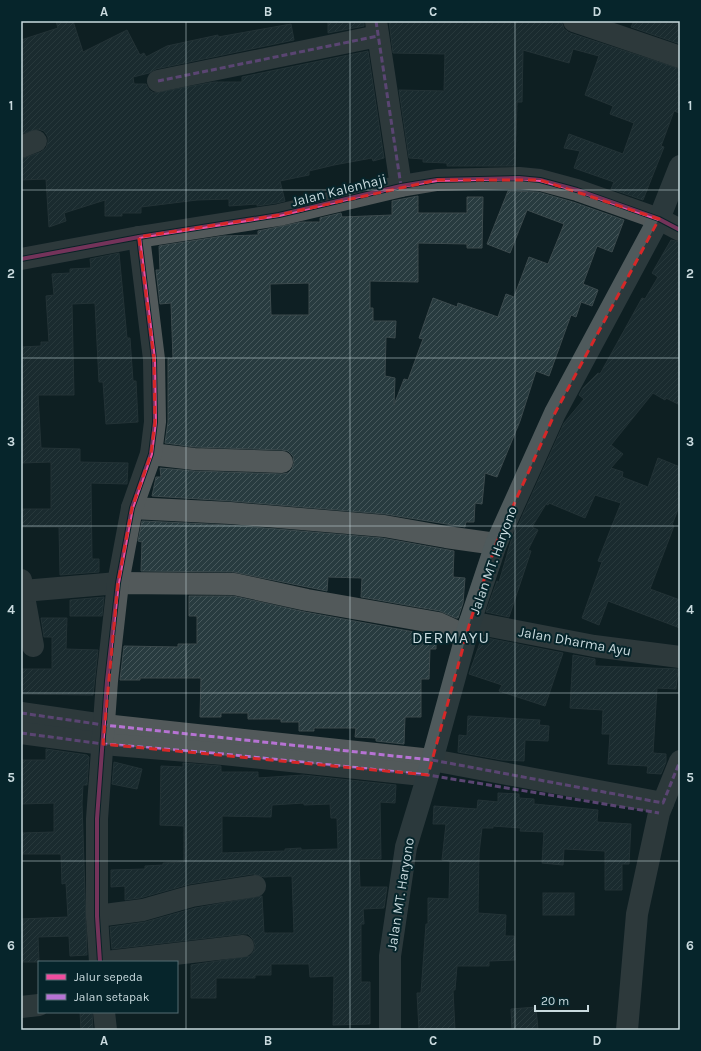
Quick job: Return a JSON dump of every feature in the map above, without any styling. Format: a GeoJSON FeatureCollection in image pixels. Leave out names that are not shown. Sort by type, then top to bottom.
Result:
{"type":"FeatureCollection","features":[{"type":"Feature","properties":{"kind":"main road","name":"Jalan MT. Haryono"},"geometry":{"type":"LineString","coordinates":[[390,1030],[390,956],[398,892],[406,847],[430,768],[468,629],[496,544],[555,413],[659,219],[680,166]]}},
{"type":"Feature","properties":{"kind":"street"},"geometry":{"type":"LineString","coordinates":[[574,21],[680,57]]}},
{"type":"Feature","properties":{"kind":"street"},"geometry":{"type":"LineString","coordinates":[[158,80],[377,29],[401,186]]}},
{"type":"Feature","properties":{"kind":"street","name":"Jalan Kalenhaji"},"geometry":{"type":"LineString","coordinates":[[21,259],[139,237],[279,215],[401,186],[437,180],[526,179],[577,190],[659,219],[680,230]]}},
{"type":"Feature","properties":{"kind":"street"},"geometry":{"type":"LineString","coordinates":[[100,961],[97,916],[97,819],[118,583],[132,508],[152,454],[155,422],[154,359],[139,237]]}},
{"type":"Feature","properties":{"kind":"street"},"geometry":{"type":"LineString","coordinates":[[152,454],[194,459],[282,462]]}},
{"type":"Feature","properties":{"kind":"street"},"geometry":{"type":"LineString","coordinates":[[132,508],[230,513],[384,526],[446,538],[496,544]]}},
{"type":"Feature","properties":{"kind":"street","name":"Jalan Dharma Ayu"},"geometry":{"type":"LineString","coordinates":[[22,585],[118,583],[234,584],[308,600],[438,622],[468,629],[680,657]]}},
{"type":"Feature","properties":{"kind":"street"},"geometry":{"type":"LineString","coordinates":[[22,585],[33,646]]}},
{"type":"Feature","properties":{"kind":"street"},"geometry":{"type":"LineString","coordinates":[[21,713],[104,735]]}},
{"type":"Feature","properties":{"kind":"street"},"geometry":{"type":"LineString","coordinates":[[21,733],[104,735],[430,768],[661,808]]}},
{"type":"Feature","properties":{"kind":"street"},"geometry":{"type":"LineString","coordinates":[[627,1030],[636,914],[661,808],[680,761]]}},
{"type":"Feature","properties":{"kind":"street"},"geometry":{"type":"LineString","coordinates":[[97,916],[143,910],[192,896],[255,886]]}},
{"type":"Feature","properties":{"kind":"street"},"geometry":{"type":"LineString","coordinates":[[115,961],[243,946]]}},
{"type":"Feature","properties":{"kind":"street"},"geometry":{"type":"LineString","coordinates":[[21,1007],[38,1005]]}},
{"type":"Feature","properties":{"kind":"street"},"geometry":{"type":"LineString","coordinates":[[104,1013],[106,1030]]}},
{"type":"Feature","properties":{"kind":"highlighted area"},"geometry":{"type":"Polygon","coordinates":[[[437,180],[540,180],[659,219],[555,413],[496,544],[470,622],[428,775],[103,744],[118,583],[132,508],[151,454],[155,422],[154,359],[139,237],[279,215],[437,180]]]}},
{"type":"Feature","properties":{"kind":"building"},"geometry":{"type":"Polygon","coordinates":[[[56,21],[73,21],[83,52],[127,30],[140,55],[144,53],[146,57],[167,46],[218,35],[218,37],[291,24],[294,40],[156,69],[149,73],[133,77],[134,84],[146,84],[149,90],[154,93],[214,82],[242,82],[242,77],[368,51],[384,158],[373,161],[372,158],[334,165],[309,171],[309,175],[280,181],[285,201],[277,203],[257,206],[257,204],[229,206],[229,199],[197,200],[141,207],[141,213],[122,213],[122,216],[105,216],[105,200],[64,213],[66,221],[49,227],[46,179],[21,180],[21,159],[41,152],[46,148],[48,137],[44,131],[38,129],[21,134],[21,40],[58,28],[56,21]]]}},
{"type":"Feature","properties":{"kind":"building"},"geometry":{"type":"Polygon","coordinates":[[[328,21],[364,23],[364,26],[328,33],[328,21]]]}},
{"type":"Feature","properties":{"kind":"building"},"geometry":{"type":"Polygon","coordinates":[[[389,21],[556,21],[562,23],[564,29],[570,33],[680,69],[680,113],[674,111],[661,146],[664,147],[643,200],[611,189],[614,182],[574,168],[580,151],[564,148],[569,134],[623,154],[634,123],[610,114],[613,106],[585,95],[599,56],[573,49],[569,63],[523,50],[522,102],[517,102],[515,166],[447,166],[447,163],[423,162],[423,159],[409,158],[399,90],[444,91],[445,54],[393,53],[389,21]]]}},
{"type":"Feature","properties":{"kind":"building"},"geometry":{"type":"Polygon","coordinates":[[[634,21],[680,21],[680,44],[631,27],[634,21]]]}},
{"type":"Feature","properties":{"kind":"building"},"geometry":{"type":"Polygon","coordinates":[[[508,191],[538,192],[573,202],[624,220],[612,252],[597,246],[583,284],[598,290],[592,306],[581,302],[576,317],[571,315],[549,376],[536,371],[520,421],[497,477],[485,473],[482,504],[475,503],[474,522],[466,522],[465,527],[385,514],[152,496],[156,477],[161,477],[160,468],[194,471],[282,474],[288,473],[292,469],[294,463],[293,456],[288,451],[282,450],[195,447],[165,443],[168,422],[168,358],[173,359],[171,303],[160,304],[156,270],[160,270],[159,246],[223,236],[258,235],[258,231],[302,222],[320,222],[320,218],[341,213],[342,217],[392,215],[392,201],[418,196],[418,213],[467,213],[467,197],[483,197],[482,248],[467,248],[467,244],[418,243],[418,282],[370,281],[370,308],[373,308],[373,321],[396,321],[395,338],[386,337],[385,376],[395,378],[394,405],[404,379],[408,380],[423,339],[419,338],[433,298],[457,307],[458,303],[498,317],[506,294],[514,297],[529,257],[548,264],[564,224],[527,210],[510,253],[487,244],[508,191]],[[309,283],[270,284],[271,315],[309,315],[309,283]]]}},
{"type":"Feature","properties":{"kind":"building"},"geometry":{"type":"Polygon","coordinates":[[[671,240],[680,242],[680,405],[666,398],[665,400],[653,393],[611,445],[623,454],[611,468],[623,472],[622,477],[648,487],[658,458],[680,467],[680,504],[672,525],[674,526],[650,589],[680,600],[680,628],[608,601],[599,625],[582,618],[602,562],[598,561],[621,503],[595,495],[585,518],[549,503],[548,505],[546,504],[532,527],[538,530],[528,550],[531,551],[509,617],[486,612],[497,581],[499,582],[511,541],[564,423],[584,399],[579,395],[583,388],[598,373],[600,374],[642,298],[645,299],[658,277],[652,273],[671,240]]]}},
{"type":"Feature","properties":{"kind":"building"},"geometry":{"type":"Polygon","coordinates":[[[119,253],[127,338],[130,338],[133,381],[136,381],[138,422],[106,424],[103,382],[99,382],[95,303],[72,304],[74,395],[38,395],[41,448],[80,449],[80,462],[128,463],[127,484],[91,483],[92,559],[99,559],[99,572],[60,575],[59,527],[22,527],[22,509],[51,509],[51,462],[21,463],[21,347],[41,346],[41,342],[49,342],[46,296],[54,295],[52,274],[70,273],[70,269],[91,268],[90,259],[119,253]]]}},
{"type":"Feature","properties":{"kind":"building"},"geometry":{"type":"Polygon","coordinates":[[[142,521],[229,525],[382,538],[454,551],[453,577],[465,578],[463,603],[458,618],[456,618],[440,611],[361,597],[362,578],[328,577],[327,591],[234,572],[141,571],[142,542],[138,541],[142,521]]]}},
{"type":"Feature","properties":{"kind":"building"},"geometry":{"type":"Polygon","coordinates":[[[189,596],[233,596],[305,612],[436,636],[436,649],[430,649],[429,679],[421,679],[421,717],[405,717],[404,744],[376,741],[376,738],[355,737],[356,728],[314,728],[314,731],[299,731],[299,722],[281,722],[281,719],[248,719],[248,713],[221,713],[221,717],[200,717],[201,678],[140,678],[140,680],[120,680],[124,646],[178,647],[178,644],[197,644],[197,616],[189,616],[189,596]]]}},
{"type":"Feature","properties":{"kind":"building"},"geometry":{"type":"Polygon","coordinates":[[[104,597],[102,616],[70,616],[70,600],[104,597]]]}},
{"type":"Feature","properties":{"kind":"building"},"geometry":{"type":"Polygon","coordinates":[[[41,618],[67,618],[66,649],[98,650],[93,695],[21,694],[21,669],[52,669],[52,637],[44,637],[41,618]]]}},
{"type":"Feature","properties":{"kind":"building"},"geometry":{"type":"Polygon","coordinates":[[[482,637],[563,653],[545,706],[499,691],[502,685],[469,674],[482,637]]]}},
{"type":"Feature","properties":{"kind":"building"},"geometry":{"type":"Polygon","coordinates":[[[573,655],[595,659],[595,666],[678,669],[676,689],[657,688],[653,753],[666,754],[666,762],[661,774],[647,773],[648,766],[608,764],[610,734],[602,734],[603,710],[570,708],[573,655]]]}},
{"type":"Feature","properties":{"kind":"building"},"geometry":{"type":"Polygon","coordinates":[[[468,716],[540,720],[539,725],[549,726],[548,741],[525,740],[524,761],[502,760],[458,752],[459,735],[467,736],[468,716]]]}},
{"type":"Feature","properties":{"kind":"building"},"geometry":{"type":"Polygon","coordinates":[[[46,749],[87,755],[89,757],[87,785],[83,785],[82,803],[87,955],[70,956],[69,936],[38,937],[39,961],[21,962],[21,919],[68,917],[66,883],[62,884],[61,854],[21,854],[21,833],[54,832],[54,803],[21,804],[21,760],[46,760],[46,749]]]}},
{"type":"Feature","properties":{"kind":"building"},"geometry":{"type":"Polygon","coordinates":[[[114,762],[142,769],[137,789],[112,784],[114,762]]]}},
{"type":"Feature","properties":{"kind":"building"},"geometry":{"type":"Polygon","coordinates":[[[183,763],[221,766],[221,772],[258,772],[258,778],[303,775],[396,785],[395,803],[380,802],[381,859],[359,859],[360,887],[387,887],[384,908],[363,909],[364,924],[361,924],[361,982],[370,982],[370,1024],[333,1025],[334,976],[310,977],[309,964],[271,964],[271,975],[255,975],[255,978],[216,978],[216,998],[191,998],[191,965],[250,956],[254,951],[255,945],[253,939],[248,934],[112,949],[110,927],[145,922],[195,908],[262,896],[264,933],[294,933],[292,876],[264,877],[253,874],[190,884],[140,898],[125,900],[125,886],[111,887],[111,870],[145,869],[145,866],[184,862],[184,826],[160,825],[161,766],[183,767],[183,763]],[[304,803],[272,805],[271,817],[222,816],[222,853],[285,851],[285,849],[301,848],[301,850],[338,849],[337,818],[331,818],[330,804],[304,805],[304,803]]]}},
{"type":"Feature","properties":{"kind":"building"},"geometry":{"type":"Polygon","coordinates":[[[498,793],[519,794],[519,798],[534,799],[534,804],[598,810],[597,822],[631,824],[629,864],[622,864],[622,890],[605,890],[605,851],[564,849],[563,865],[542,863],[544,832],[520,831],[521,828],[493,826],[493,828],[482,828],[479,853],[478,913],[506,915],[505,936],[514,936],[515,960],[489,961],[489,966],[457,966],[455,990],[453,990],[455,1030],[419,1030],[417,993],[421,993],[426,924],[428,924],[428,898],[449,899],[450,861],[442,860],[446,824],[433,824],[434,806],[477,809],[478,800],[498,802],[498,793]]]}},
{"type":"Feature","properties":{"kind":"building"},"geometry":{"type":"Polygon","coordinates":[[[543,893],[574,893],[574,915],[543,915],[543,893]]]}},
{"type":"Feature","properties":{"kind":"building"},"geometry":{"type":"Polygon","coordinates":[[[536,1007],[538,1030],[512,1030],[511,1009],[536,1007]]]}},
{"type":"Feature","properties":{"kind":"building"},"geometry":{"type":"Polygon","coordinates":[[[80,1013],[92,1013],[93,1030],[81,1030],[80,1013]]]}},
{"type":"Feature","properties":{"kind":"marked path"},"geometry":{"type":"LineString","coordinates":[[376,21],[401,186]]}},
{"type":"Feature","properties":{"kind":"marked path"},"geometry":{"type":"LineString","coordinates":[[158,81],[378,36]]}},
{"type":"Feature","properties":{"kind":"marked path"},"geometry":{"type":"LineString","coordinates":[[21,713],[104,725],[432,760],[663,803],[680,761]]}},
{"type":"Feature","properties":{"kind":"marked path"},"geometry":{"type":"LineString","coordinates":[[21,733],[103,744],[223,754],[428,775],[659,813]]}},
{"type":"Feature","properties":{"kind":"cycle path"},"geometry":{"type":"LineString","coordinates":[[21,259],[139,237],[279,215],[401,186],[437,180],[519,178],[540,180],[577,190],[659,219],[680,230]]}},
{"type":"Feature","properties":{"kind":"cycle path"},"geometry":{"type":"LineString","coordinates":[[100,961],[97,916],[97,819],[107,681],[118,583],[132,508],[151,454],[155,422],[154,359],[139,237]]}},
{"type":"Feature","properties":{"kind":"district","name":"DERMAYU"},"geometry":{"type":"Point","coordinates":[451,637]}}]}
